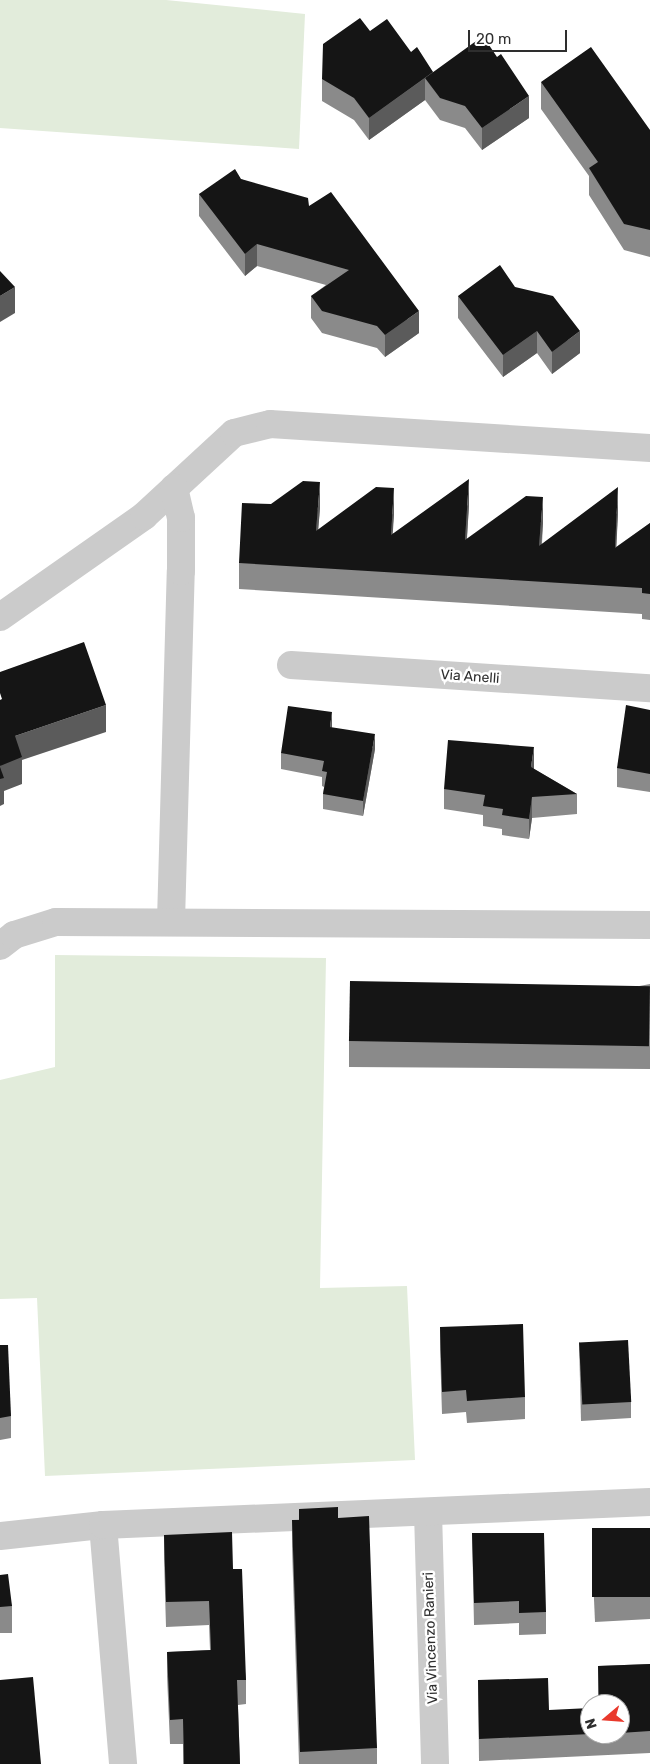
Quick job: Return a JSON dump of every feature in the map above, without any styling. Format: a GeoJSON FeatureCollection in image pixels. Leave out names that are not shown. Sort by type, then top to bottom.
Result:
{"type":"FeatureCollection","features":[{"type":"Feature","properties":{"kind":"street"},"geometry":{"type":"LineString","coordinates":[[0,617],[136,522],[234,433],[270,424],[650,448]]}},
{"type":"Feature","properties":{"kind":"street"},"geometry":{"type":"LineString","coordinates":[[171,921],[181,571],[181,518],[174,488]]}},
{"type":"Feature","properties":{"kind":"street","name":"Via Anelli"},"geometry":{"type":"LineString","coordinates":[[291,665],[650,688]]}},
{"type":"Feature","properties":{"kind":"street"},"geometry":{"type":"LineString","coordinates":[[0,946],[14,935],[56,922],[171,921],[650,925]]}},
{"type":"Feature","properties":{"kind":"street"},"geometry":{"type":"LineString","coordinates":[[0,1536],[102,1525],[650,1502]]}},
{"type":"Feature","properties":{"kind":"street","name":"Via Vincenzo Ranieri"},"geometry":{"type":"LineString","coordinates":[[428,1512],[435,1764]]}},
{"type":"Feature","properties":{"kind":"street"},"geometry":{"type":"LineString","coordinates":[[102,1525],[123,1764]]}},
{"type":"Feature","properties":{"kind":"green space"},"geometry":{"type":"Polygon","coordinates":[[[0,0],[166,0],[305,14],[299,149],[0,128],[0,0]]]}},
{"type":"Feature","properties":{"kind":"green space"},"geometry":{"type":"Polygon","coordinates":[[[55,955],[326,958],[320,1288],[407,1286],[415,1460],[45,1476],[37,1298],[0,1299],[0,1080],[55,1067],[55,955]]]}},
{"type":"Feature","properties":{"kind":"building"},"geometry":{"type":"Polygon","coordinates":[[[360,18],[370,31],[387,19],[411,52],[417,47],[433,72],[369,118],[354,98],[322,79],[323,44],[360,18]]]}},
{"type":"Feature","properties":{"kind":"building"},"geometry":{"type":"Polygon","coordinates":[[[483,36],[497,57],[501,54],[529,96],[482,128],[465,106],[440,98],[425,78],[483,36]]]}},
{"type":"Feature","properties":{"kind":"building"},"geometry":{"type":"Polygon","coordinates":[[[591,47],[650,130],[650,230],[624,224],[589,168],[598,162],[541,82],[591,47]]]}},
{"type":"Feature","properties":{"kind":"building"},"geometry":{"type":"Polygon","coordinates":[[[235,169],[241,179],[308,198],[309,206],[331,192],[419,311],[385,335],[377,326],[322,311],[311,296],[349,270],[257,244],[245,254],[199,194],[235,169]]]}},
{"type":"Feature","properties":{"kind":"building"},"geometry":{"type":"Polygon","coordinates":[[[500,265],[515,287],[553,296],[580,331],[552,352],[537,331],[503,355],[458,296],[500,265]]]}},
{"type":"Feature","properties":{"kind":"building"},"geometry":{"type":"Polygon","coordinates":[[[0,271],[15,287],[0,296],[0,271]]]}},
{"type":"Feature","properties":{"kind":"building"},"geometry":{"type":"Polygon","coordinates":[[[469,479],[465,540],[526,496],[543,497],[539,546],[618,487],[615,548],[650,523],[650,594],[642,593],[642,588],[239,563],[242,503],[271,504],[303,481],[320,482],[316,531],[376,487],[394,488],[391,535],[469,479]]]}},
{"type":"Feature","properties":{"kind":"building"},"geometry":{"type":"Polygon","coordinates":[[[84,642],[106,705],[15,736],[22,757],[0,766],[0,700],[2,699],[0,693],[0,672],[84,642]]]}},
{"type":"Feature","properties":{"kind":"building"},"geometry":{"type":"Polygon","coordinates":[[[626,705],[650,710],[650,774],[617,768],[626,705]]]}},
{"type":"Feature","properties":{"kind":"building"},"geometry":{"type":"Polygon","coordinates":[[[288,706],[332,712],[330,727],[375,734],[363,801],[323,794],[327,772],[322,771],[324,761],[281,753],[288,706]]]}},
{"type":"Feature","properties":{"kind":"building"},"geometry":{"type":"Polygon","coordinates":[[[448,740],[534,747],[531,767],[577,794],[532,797],[529,819],[502,815],[503,809],[483,806],[485,795],[444,789],[448,740]]]}},
{"type":"Feature","properties":{"kind":"building"},"geometry":{"type":"Polygon","coordinates":[[[0,767],[4,778],[0,779],[0,767]]]}},
{"type":"Feature","properties":{"kind":"building"},"geometry":{"type":"Polygon","coordinates":[[[350,981],[650,986],[649,1046],[349,1041],[350,981]]]}},
{"type":"Feature","properties":{"kind":"building"},"geometry":{"type":"Polygon","coordinates":[[[523,1324],[525,1397],[467,1401],[466,1390],[442,1392],[440,1327],[523,1324]]]}},
{"type":"Feature","properties":{"kind":"building"},"geometry":{"type":"Polygon","coordinates":[[[628,1340],[631,1402],[582,1404],[579,1343],[628,1340]]]}},
{"type":"Feature","properties":{"kind":"building"},"geometry":{"type":"Polygon","coordinates":[[[0,1345],[8,1345],[11,1416],[0,1418],[0,1345]]]}},
{"type":"Feature","properties":{"kind":"building"},"geometry":{"type":"Polygon","coordinates":[[[338,1507],[338,1518],[369,1516],[377,1748],[300,1752],[292,1520],[299,1520],[299,1509],[338,1507]]]}},
{"type":"Feature","properties":{"kind":"building"},"geometry":{"type":"Polygon","coordinates":[[[592,1528],[650,1528],[650,1597],[592,1597],[592,1528]]]}},
{"type":"Feature","properties":{"kind":"building"},"geometry":{"type":"Polygon","coordinates":[[[232,1532],[233,1569],[242,1569],[246,1680],[237,1680],[240,1764],[184,1764],[183,1719],[170,1720],[167,1652],[211,1650],[209,1601],[166,1602],[164,1535],[232,1532]]]}},
{"type":"Feature","properties":{"kind":"building"},"geometry":{"type":"Polygon","coordinates":[[[472,1533],[544,1533],[546,1612],[519,1613],[519,1601],[474,1603],[472,1533]]]}},
{"type":"Feature","properties":{"kind":"building"},"geometry":{"type":"Polygon","coordinates":[[[8,1574],[12,1606],[0,1607],[0,1575],[8,1574]]]}},
{"type":"Feature","properties":{"kind":"building"},"geometry":{"type":"Polygon","coordinates":[[[650,1664],[650,1731],[630,1732],[630,1694],[599,1694],[598,1666],[650,1664]]]}},
{"type":"Feature","properties":{"kind":"building"},"geometry":{"type":"Polygon","coordinates":[[[33,1677],[41,1764],[0,1764],[0,1680],[33,1677]]]}},
{"type":"Feature","properties":{"kind":"building"},"geometry":{"type":"Polygon","coordinates":[[[548,1678],[549,1710],[580,1708],[580,1734],[479,1739],[478,1680],[548,1678]]]}}]}
